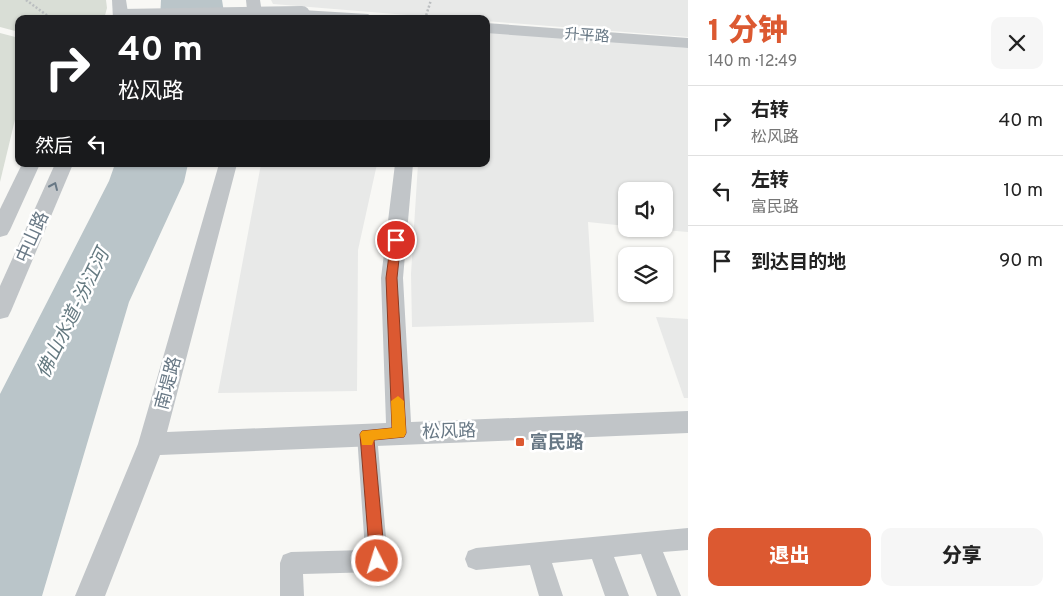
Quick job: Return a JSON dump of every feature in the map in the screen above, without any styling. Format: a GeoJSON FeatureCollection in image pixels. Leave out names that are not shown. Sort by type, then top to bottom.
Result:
{"type":"FeatureCollection","features":[{"type":"Feature","properties":{"kind":"street"},"geometry":{"type":"LineString","coordinates":[[119,0],[121,15]]}},
{"type":"Feature","properties":{"kind":"street"},"geometry":{"type":"LineString","coordinates":[[253,0],[255,15]]}},
{"type":"Feature","properties":{"kind":"street"},"geometry":{"type":"LineString","coordinates":[[257,15],[315,15]]}},
{"type":"Feature","properties":{"kind":"street","name":"升平路"},"geometry":{"type":"LineString","coordinates":[[490,28],[688,43]]}},
{"type":"Feature","properties":{"kind":"street","name":"中山路"},"geometry":{"type":"LineString","coordinates":[[0,230],[30,167]]}},
{"type":"Feature","properties":{"kind":"street","name":"中山路"},"geometry":{"type":"LineString","coordinates":[[0,311],[63,167]]}},
{"type":"Feature","properties":{"kind":"street","name":"南堤路"},"geometry":{"type":"LineString","coordinates":[[90,596],[151,444],[227,167]]}},
{"type":"Feature","properties":{"kind":"street"},"geometry":{"type":"LineString","coordinates":[[399,433],[392,278],[404,167]]}},
{"type":"Feature","properties":{"kind":"street","name":"松风路"},"geometry":{"type":"LineString","coordinates":[[151,444],[688,422]]}},
{"type":"Feature","properties":{"kind":"street"},"geometry":{"type":"LineString","coordinates":[[292,596],[291,563],[377,561],[366,434]]}},
{"type":"Feature","properties":{"kind":"street"},"geometry":{"type":"LineString","coordinates":[[476,559],[688,539]]}},
{"type":"Feature","properties":{"kind":"street"},"geometry":{"type":"LineString","coordinates":[[648,542],[669,596]]}},
{"type":"Feature","properties":{"kind":"street"},"geometry":{"type":"LineString","coordinates":[[599,547],[617,596]]}},
{"type":"Feature","properties":{"kind":"street"},"geometry":{"type":"LineString","coordinates":[[538,553],[551,596]]}},
{"type":"Feature","properties":{"kind":"path"},"geometry":{"type":"LineString","coordinates":[[26,0],[47,15]]}},
{"type":"Feature","properties":{"kind":"path"},"geometry":{"type":"LineString","coordinates":[[426,15],[431,0]]}},
{"type":"Feature","properties":{"kind":"shaded area"},"geometry":{"type":"Polygon","coordinates":[[[0,0],[106,0],[105,15],[15,15],[15,31],[0,27],[0,0]]]}},
{"type":"Feature","properties":{"kind":"shaded area"},"geometry":{"type":"Polygon","coordinates":[[[271,0],[688,0],[688,37],[490,21],[490,15],[407,15],[273,4],[271,0]]]}},
{"type":"Feature","properties":{"kind":"shaded area"},"geometry":{"type":"Polygon","coordinates":[[[490,31],[688,48],[688,232],[673,231],[673,182],[618,182],[618,225],[588,222],[594,322],[412,327],[411,274],[418,167],[490,167],[490,31]]]}},
{"type":"Feature","properties":{"kind":"shaded area"},"geometry":{"type":"Polygon","coordinates":[[[0,33],[15,37],[15,120],[0,182],[0,33]]]}},
{"type":"Feature","properties":{"kind":"shaded area"},"geometry":{"type":"Polygon","coordinates":[[[260,167],[376,167],[358,250],[357,391],[218,393],[260,167]]]}},
{"type":"Feature","properties":{"kind":"shaded area"},"geometry":{"type":"Polygon","coordinates":[[[656,317],[688,319],[688,398],[684,398],[656,317]]]}},
{"type":"Feature","properties":{"kind":"water"},"geometry":{"type":"Polygon","coordinates":[[[161,0],[222,0],[224,15],[160,15],[161,0]]]}},
{"type":"Feature","properties":{"kind":"water","name":"佛山水道-汾江河"},"geometry":{"type":"Polygon","coordinates":[[[114,167],[187,167],[184,182],[129,302],[42,596],[0,596],[0,394],[109,181],[114,167]]]}},
{"type":"Feature","properties":{"kind":"slow traffic"},"geometry":{"type":"LineString","coordinates":[[367,441],[366,434],[399,433],[398,401]]}},
{"type":"Feature","properties":{"kind":"place","name":"富民路"},"geometry":{"type":"Point","coordinates":[520,442]}},
{"type":"Feature","properties":{"kind":"route"},"geometry":{"type":"LineString","coordinates":[[377,561],[366,434],[399,433],[392,278],[396,240]]}}]}
